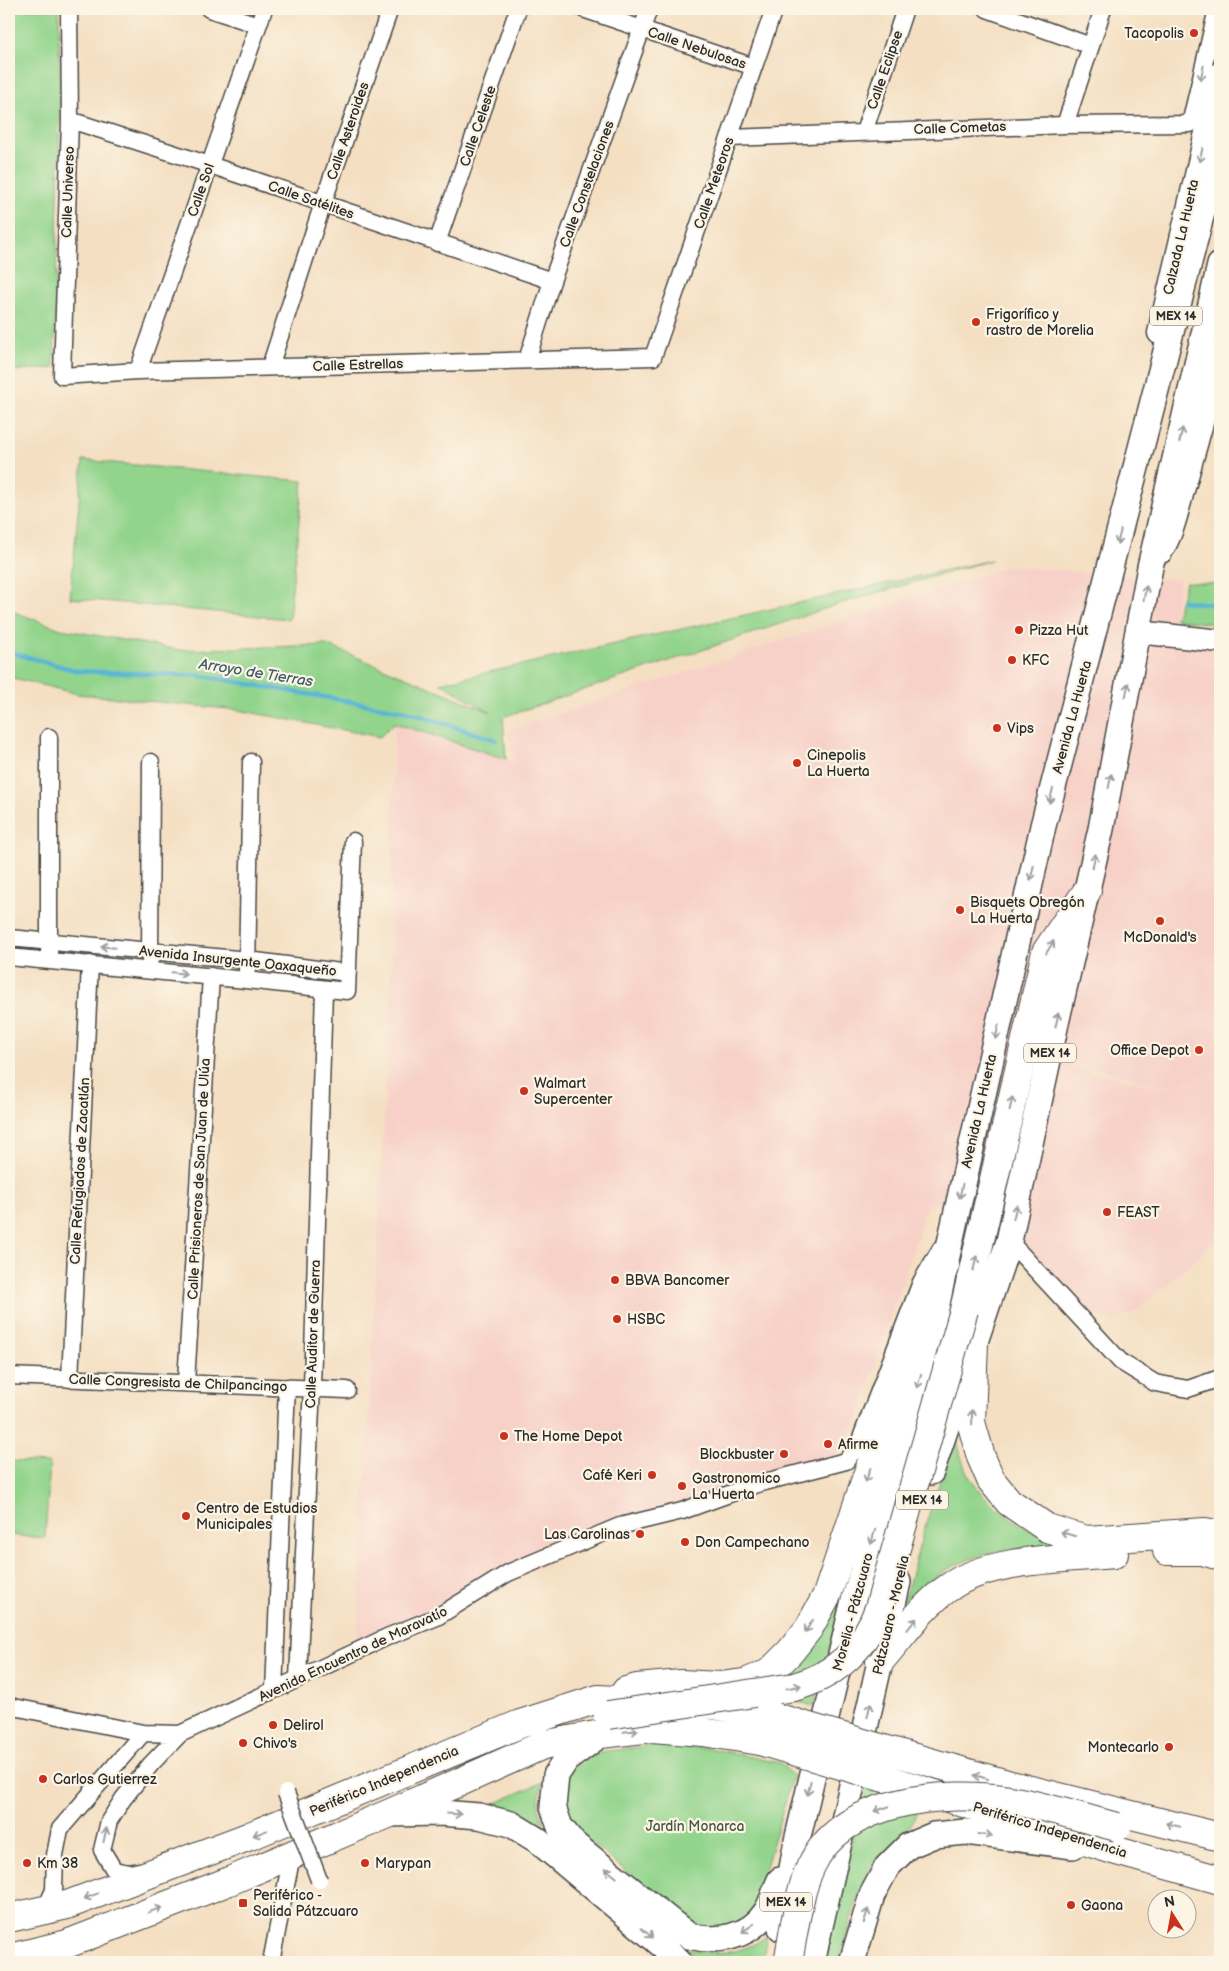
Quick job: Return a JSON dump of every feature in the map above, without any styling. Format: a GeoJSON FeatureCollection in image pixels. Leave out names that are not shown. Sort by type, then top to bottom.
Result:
{"type":"FeatureCollection","features":[{"type":"Feature","properties":{"kind":"highway"},"geometry":{"type":"LineString","coordinates":[[227,1882],[240,1870],[291,1838],[510,1745],[574,1721],[794,1687],[824,1676],[842,1664],[855,1651],[869,1632],[879,1608],[964,1310],[1046,952],[1087,891]]}},
{"type":"Feature","properties":{"kind":"highway"},"geometry":{"type":"LineString","coordinates":[[602,1716],[636,1688],[681,1684],[721,1686],[745,1683],[769,1673],[800,1640],[809,1628],[827,1595],[888,1413],[945,1265]]}},
{"type":"Feature","properties":{"kind":"highway"},"geometry":{"type":"LineString","coordinates":[[974,1342],[971,1422],[981,1457],[991,1480],[1009,1502],[1047,1528],[1086,1540],[1205,1532],[1220,1535]]}},
{"type":"Feature","properties":{"kind":"highway"},"geometry":{"type":"LineString","coordinates":[[880,1661],[927,1606],[948,1588],[974,1573],[1007,1566],[1121,1554],[1173,1551],[1203,1552],[1220,1556]]}},
{"type":"Feature","properties":{"kind":"highway","name":"Periférico Independencia"},"geometry":{"type":"LineString","coordinates":[[9,1918],[67,1906],[274,1827],[520,1724],[714,1704],[768,1715],[1007,1784],[1220,1837]]}},
{"type":"Feature","properties":{"kind":"highway","name":"Periférico Independencia"},"geometry":{"type":"LineString","coordinates":[[9,1958],[67,1953],[227,1882],[388,1814],[543,1745],[602,1716],[652,1728],[703,1732],[760,1742],[1115,1839],[1220,1880]]}},
{"type":"Feature","properties":{"kind":"highway"},"geometry":{"type":"LineString","coordinates":[[788,1962],[802,1895],[811,1865],[838,1833],[852,1822],[874,1811],[926,1799],[978,1797],[1026,1803],[1115,1839],[1220,1857]]}},
{"type":"Feature","properties":{"kind":"main road","name":"Avenida La Huerta"},"geometry":{"type":"LineString","coordinates":[[945,1265],[1043,826],[1220,143]]}},
{"type":"Feature","properties":{"kind":"main road","name":"MEX 14"},"geometry":{"type":"LineString","coordinates":[[1009,1241],[1056,1023],[1101,829],[1150,567],[1220,265]]}},
{"type":"Feature","properties":{"kind":"main road","name":"Pátzcuaro - Morelia"},"geometry":{"type":"LineString","coordinates":[[812,1962],[904,1556],[1009,1241]]}},
{"type":"Feature","properties":{"kind":"main road","name":"Morelia - Pátzcuaro"},"geometry":{"type":"LineString","coordinates":[[775,1962],[797,1841],[853,1604],[926,1357],[945,1265]]}},
{"type":"Feature","properties":{"kind":"main road"},"geometry":{"type":"LineString","coordinates":[[602,1716],[556,1775],[553,1807],[560,1827],[574,1844],[689,1936],[706,1940],[727,1938],[748,1930],[765,1912],[797,1841]]}},
{"type":"Feature","properties":{"kind":"main road"},"geometry":{"type":"LineString","coordinates":[[388,1814],[441,1813],[479,1816],[511,1824],[537,1840],[663,1946],[679,1962]]}},
{"type":"Feature","properties":{"kind":"main road"},"geometry":{"type":"LineString","coordinates":[[852,1962],[872,1895],[887,1867],[908,1846],[934,1835],[966,1832],[1115,1839]]}},
{"type":"Feature","properties":{"kind":"street","name":"Calle Universo"},"geometry":{"type":"LineString","coordinates":[[62,376],[70,120],[69,9]]}},
{"type":"Feature","properties":{"kind":"street"},"geometry":{"type":"LineString","coordinates":[[209,9],[258,25]]}},
{"type":"Feature","properties":{"kind":"street","name":"Calle Sol"},"geometry":{"type":"LineString","coordinates":[[138,371],[264,9]]}},
{"type":"Feature","properties":{"kind":"street","name":"Calle Asteroides"},"geometry":{"type":"LineString","coordinates":[[270,367],[323,204],[390,9]]}},
{"type":"Feature","properties":{"kind":"street","name":"Calle Celeste"},"geometry":{"type":"LineString","coordinates":[[437,243],[518,9]]}},
{"type":"Feature","properties":{"kind":"street","name":"Calle Nebulosas"},"geometry":{"type":"LineString","coordinates":[[583,9],[754,67]]}},
{"type":"Feature","properties":{"kind":"street","name":"Calle Constelaciones"},"geometry":{"type":"LineString","coordinates":[[527,360],[552,281],[649,9]]}},
{"type":"Feature","properties":{"kind":"street","name":"Calle Meteoros"},"geometry":{"type":"LineString","coordinates":[[653,357],[774,9]]}},
{"type":"Feature","properties":{"kind":"street","name":"Calle Eclipse"},"geometry":{"type":"LineString","coordinates":[[864,132],[905,9]]}},
{"type":"Feature","properties":{"kind":"street"},"geometry":{"type":"LineString","coordinates":[[987,9],[1091,46]]}},
{"type":"Feature","properties":{"kind":"street"},"geometry":{"type":"LineString","coordinates":[[1065,124],[1103,9]]}},
{"type":"Feature","properties":{"kind":"street","name":"Calle Cometas"},"geometry":{"type":"LineString","coordinates":[[730,138],[1065,124],[1190,124],[1217,9]]}},
{"type":"Feature","properties":{"kind":"street","name":"Calzada La Huerta"},"geometry":{"type":"LineString","coordinates":[[1131,490],[1132,443],[1220,73]]}},
{"type":"Feature","properties":{"kind":"street","name":"Calle Satélites"},"geometry":{"type":"LineString","coordinates":[[70,120],[210,165],[552,281]]}},
{"type":"Feature","properties":{"kind":"street"},"geometry":{"type":"LineString","coordinates":[[1150,567],[1165,546],[1214,399],[1220,350]]}},
{"type":"Feature","properties":{"kind":"street","name":"Calle Estrellas"},"geometry":{"type":"LineString","coordinates":[[62,376],[138,371],[653,357]]}},
{"type":"Feature","properties":{"kind":"street"},"geometry":{"type":"LineString","coordinates":[[1138,632],[1220,641]]}},
{"type":"Feature","properties":{"kind":"street"},"geometry":{"type":"LineString","coordinates":[[48,960],[49,737]]}},
{"type":"Feature","properties":{"kind":"street"},"geometry":{"type":"LineString","coordinates":[[150,970],[151,762]]}},
{"type":"Feature","properties":{"kind":"street"},"geometry":{"type":"LineString","coordinates":[[246,980],[248,960],[251,762]]}},
{"type":"Feature","properties":{"kind":"street"},"geometry":{"type":"LineString","coordinates":[[348,973],[353,841]]}},
{"type":"Feature","properties":{"kind":"street","name":"Avenida Insurgente Oaxaqueño"},"geometry":{"type":"LineString","coordinates":[[9,938],[248,960],[348,973],[347,991],[9,957]]}},
{"type":"Feature","properties":{"kind":"street","name":"Calle Refugiados de Zacatlán"},"geometry":{"type":"LineString","coordinates":[[70,1378],[90,964]]}},
{"type":"Feature","properties":{"kind":"street","name":"Calle Prisioneros de San Juan de Ulúa"},"geometry":{"type":"LineString","coordinates":[[186,1382],[211,976]]}},
{"type":"Feature","properties":{"kind":"street","name":"Calle Auditor de Guerra"},"geometry":{"type":"LineString","coordinates":[[298,1678],[312,1387],[324,990]]}},
{"type":"Feature","properties":{"kind":"street","name":"Avenida Encuentro de Maravatío"},"geometry":{"type":"LineString","coordinates":[[180,1734],[388,1637],[437,1617],[508,1573],[620,1526],[682,1511],[757,1484],[846,1461],[859,1444],[920,1282],[954,1228]]}},
{"type":"Feature","properties":{"kind":"street"},"geometry":{"type":"LineString","coordinates":[[1009,1241],[1121,1362],[1155,1383],[1188,1388],[1220,1378]]}},
{"type":"Feature","properties":{"kind":"street","name":"Calle Congresista de Chilpancingo"},"geometry":{"type":"LineString","coordinates":[[9,1376],[312,1387],[347,1390]]}},
{"type":"Feature","properties":{"kind":"street","name":"Calle Auditor de Guerra"},"geometry":{"type":"LineString","coordinates":[[274,1690],[287,1387]]}},
{"type":"Feature","properties":{"kind":"street"},"geometry":{"type":"LineString","coordinates":[[9,1706],[143,1733],[180,1734]]}},
{"type":"Feature","properties":{"kind":"street"},"geometry":{"type":"LineString","coordinates":[[45,1910],[54,1890],[55,1855],[60,1829],[143,1733]]}},
{"type":"Feature","properties":{"kind":"street"},"geometry":{"type":"LineString","coordinates":[[176,1864],[129,1873],[114,1870],[102,1850],[108,1821],[151,1764],[180,1734]]}},
{"type":"Feature","properties":{"kind":"street"},"geometry":{"type":"LineString","coordinates":[[286,1793],[319,1880]]}},
{"type":"Feature","properties":{"kind":"street"},"geometry":{"type":"LineString","coordinates":[[271,1962],[292,1855]]}},
{"type":"Feature","properties":{"kind":"shaded area"},"geometry":{"type":"Polygon","coordinates":[[[1009,566],[1180,580],[1173,624],[1220,629],[1220,1237],[1146,1303],[1132,1313],[1110,1320],[1092,1315],[1023,1241],[1027,1227],[928,1203],[857,1421],[840,1454],[633,1524],[513,1579],[447,1619],[365,1656],[357,1641],[391,979],[394,723],[515,762],[507,731],[1009,566]],[[1075,1063],[1068,1067],[1199,1095],[1075,1063]]]}},
{"type":"Feature","properties":{"kind":"green space"},"geometry":{"type":"Polygon","coordinates":[[[9,9],[59,9],[60,106],[54,368],[9,371],[9,9]]]}},
{"type":"Feature","properties":{"kind":"green space"},"geometry":{"type":"Polygon","coordinates":[[[83,460],[303,481],[289,619],[70,598],[83,460]]]}},
{"type":"Feature","properties":{"kind":"green space"},"geometry":{"type":"Polygon","coordinates":[[[991,560],[842,603],[503,717],[506,759],[394,723],[380,737],[238,710],[78,694],[9,677],[9,610],[61,629],[180,650],[327,645],[491,712],[440,683],[991,560]]]}},
{"type":"Feature","properties":{"kind":"green space"},"geometry":{"type":"Polygon","coordinates":[[[1186,582],[1220,584],[1220,625],[1175,619],[1186,582]]]}},
{"type":"Feature","properties":{"kind":"green space"},"geometry":{"type":"Polygon","coordinates":[[[956,1434],[965,1468],[978,1489],[1009,1517],[1056,1545],[1000,1551],[964,1562],[948,1570],[932,1580],[919,1594],[897,1625],[926,1523],[956,1434]]]}},
{"type":"Feature","properties":{"kind":"green space"},"geometry":{"type":"Polygon","coordinates":[[[9,1461],[50,1463],[45,1538],[9,1535],[9,1461]]]}},
{"type":"Feature","properties":{"kind":"green space"},"geometry":{"type":"Polygon","coordinates":[[[858,1545],[814,1706],[757,1692],[858,1545]]]}},
{"type":"Feature","properties":{"kind":"green space","name":"Jardín Monarca"},"geometry":{"type":"Polygon","coordinates":[[[651,1745],[708,1748],[780,1763],[793,1776],[754,1907],[743,1922],[723,1927],[693,1926],[567,1823],[563,1778],[594,1753],[651,1745]]]}},
{"type":"Feature","properties":{"kind":"green space"},"geometry":{"type":"Polygon","coordinates":[[[543,1782],[539,1796],[539,1806],[547,1830],[519,1814],[487,1807],[543,1782]]]}},
{"type":"Feature","properties":{"kind":"green space"},"geometry":{"type":"Polygon","coordinates":[[[864,1786],[909,1797],[916,1814],[902,1835],[877,1860],[866,1878],[857,1901],[839,1962],[821,1962],[864,1786]]]}},
{"type":"Feature","properties":{"kind":"green space"},"geometry":{"type":"Polygon","coordinates":[[[767,1936],[762,1962],[699,1962],[687,1949],[719,1953],[729,1952],[748,1947],[767,1936]]]}},
{"type":"Feature","properties":{"kind":"waterway"},"geometry":{"type":"LineString","coordinates":[[1182,601],[1220,605]]}},
{"type":"Feature","properties":{"kind":"waterway","name":"Arroyo de Tierras"},"geometry":{"type":"LineString","coordinates":[[9,652],[78,671],[203,676],[405,711],[496,740]]}},
{"type":"Feature","properties":{"kind":"place","name":"Tacopolis"},"geometry":{"type":"Point","coordinates":[1194,33]}},
{"type":"Feature","properties":{"kind":"place","name":"Frigorífico y rastro de Morelia"},"geometry":{"type":"Point","coordinates":[976,322]}},
{"type":"Feature","properties":{"kind":"place","name":"Pizza Hut"},"geometry":{"type":"Point","coordinates":[1019,630]}},
{"type":"Feature","properties":{"kind":"place","name":"KFC"},"geometry":{"type":"Point","coordinates":[1012,660]}},
{"type":"Feature","properties":{"kind":"place","name":"Vips"},"geometry":{"type":"Point","coordinates":[997,728]}},
{"type":"Feature","properties":{"kind":"place","name":"Cinepolis La Huerta"},"geometry":{"type":"Point","coordinates":[797,763]}},
{"type":"Feature","properties":{"kind":"place","name":"Bisquets Obregón La Huerta"},"geometry":{"type":"Point","coordinates":[960,910]}},
{"type":"Feature","properties":{"kind":"place","name":"McDonald's"},"geometry":{"type":"Point","coordinates":[1160,921]}},
{"type":"Feature","properties":{"kind":"place","name":"Office Depot"},"geometry":{"type":"Point","coordinates":[1199,1050]}},
{"type":"Feature","properties":{"kind":"place","name":"Walmart Supercenter"},"geometry":{"type":"Point","coordinates":[524,1091]}},
{"type":"Feature","properties":{"kind":"place","name":"FEAST"},"geometry":{"type":"Point","coordinates":[1107,1212]}},
{"type":"Feature","properties":{"kind":"place","name":"BBVA Bancomer"},"geometry":{"type":"Point","coordinates":[615,1280]}},
{"type":"Feature","properties":{"kind":"place","name":"HSBC"},"geometry":{"type":"Point","coordinates":[617,1319]}},
{"type":"Feature","properties":{"kind":"place","name":"The Home Depot"},"geometry":{"type":"Point","coordinates":[504,1436]}},
{"type":"Feature","properties":{"kind":"place","name":"Afirme"},"geometry":{"type":"Point","coordinates":[828,1444]}},
{"type":"Feature","properties":{"kind":"place","name":"Blockbuster"},"geometry":{"type":"Point","coordinates":[784,1454]}},
{"type":"Feature","properties":{"kind":"place","name":"Café Keri"},"geometry":{"type":"Point","coordinates":[652,1475]}},
{"type":"Feature","properties":{"kind":"place","name":"Gastronomico La Huerta"},"geometry":{"type":"Point","coordinates":[682,1486]}},
{"type":"Feature","properties":{"kind":"place","name":"Centro de Estudios Municipales"},"geometry":{"type":"Point","coordinates":[186,1516]}},
{"type":"Feature","properties":{"kind":"place","name":"Las Carolinas"},"geometry":{"type":"Point","coordinates":[640,1534]}},
{"type":"Feature","properties":{"kind":"place","name":"Don Campechano"},"geometry":{"type":"Point","coordinates":[685,1542]}},
{"type":"Feature","properties":{"kind":"place","name":"Delirol"},"geometry":{"type":"Point","coordinates":[273,1725]}},
{"type":"Feature","properties":{"kind":"place","name":"Chivo's"},"geometry":{"type":"Point","coordinates":[243,1743]}},
{"type":"Feature","properties":{"kind":"place","name":"Montecarlo"},"geometry":{"type":"Point","coordinates":[1169,1747]}},
{"type":"Feature","properties":{"kind":"place","name":"Carlos Gutierrez"},"geometry":{"type":"Point","coordinates":[43,1779]}},
{"type":"Feature","properties":{"kind":"place","name":"Km 38"},"geometry":{"type":"Point","coordinates":[27,1863]}},
{"type":"Feature","properties":{"kind":"place","name":"Marypan"},"geometry":{"type":"Point","coordinates":[365,1863]}},
{"type":"Feature","properties":{"kind":"place","name":"Periférico - Salida Pátzcuaro"},"geometry":{"type":"Point","coordinates":[243,1903]}},
{"type":"Feature","properties":{"kind":"place","name":"Gaona"},"geometry":{"type":"Point","coordinates":[1071,1905]}}]}
